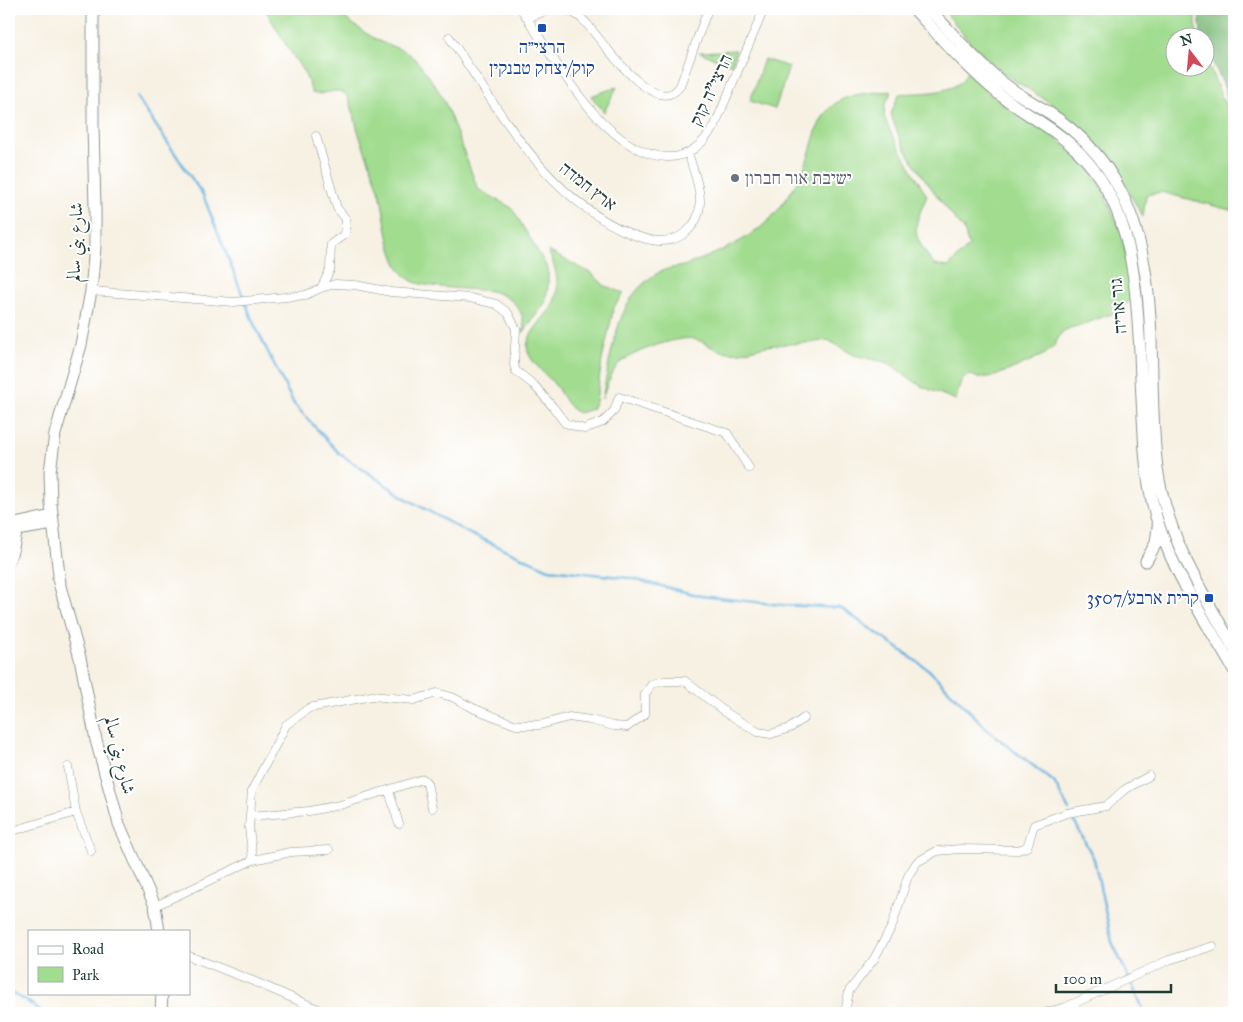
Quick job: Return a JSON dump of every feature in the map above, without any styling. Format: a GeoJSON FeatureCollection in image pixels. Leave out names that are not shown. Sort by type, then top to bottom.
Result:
{"type":"FeatureCollection","features":[{"type":"Feature","properties":{"kind":"main road","name":"شارع بني سالم"},"geometry":{"type":"LineString","coordinates":[[93,9],[92,125],[95,228],[91,291],[81,345],[55,434],[50,472],[49,520],[60,584],[80,658],[96,740],[119,824],[155,906],[159,930]]}},
{"type":"Feature","properties":{"kind":"main road","name":"גור אריה"},"geometry":{"type":"LineString","coordinates":[[914,9],[1001,96],[1056,131],[1075,149],[1098,175],[1112,200],[1124,229],[1133,270],[1137,302],[1146,469],[1158,523],[1177,571],[1234,670]]}},
{"type":"Feature","properties":{"kind":"main road","name":"גור אריה"},"geometry":{"type":"LineString","coordinates":[[929,9],[1002,82],[1062,122],[1095,152],[1107,168],[1122,195],[1134,226],[1144,268],[1149,313],[1157,468],[1164,506],[1187,566],[1234,648]]}},
{"type":"Feature","properties":{"kind":"main road"},"geometry":{"type":"LineString","coordinates":[[9,560],[13,548],[12,526],[49,520]]}},
{"type":"Feature","properties":{"kind":"main road"},"geometry":{"type":"LineString","coordinates":[[1146,561],[1156,542],[1158,523]]}},
{"type":"Feature","properties":{"kind":"main road"},"geometry":{"type":"LineString","coordinates":[[161,1013],[162,994]]}},
{"type":"Feature","properties":{"kind":"street"},"geometry":{"type":"LineString","coordinates":[[521,9],[581,97],[612,132],[643,153],[653,156],[673,157],[688,153]]}},
{"type":"Feature","properties":{"kind":"street"},"geometry":{"type":"LineString","coordinates":[[528,18],[561,9],[574,13],[586,23],[610,54],[629,74],[656,92],[670,94],[675,93],[680,86],[708,9]]}},
{"type":"Feature","properties":{"kind":"street","name":"הרצי\"ה קוק"},"geometry":{"type":"LineString","coordinates":[[688,153],[701,144],[715,125],[764,9]]}},
{"type":"Feature","properties":{"kind":"street","name":"ארץ חמדה"},"geometry":{"type":"LineString","coordinates":[[449,37],[517,136],[542,168],[565,192],[580,204],[620,229],[653,241],[664,242],[678,237],[690,229],[696,222],[699,214],[701,195],[688,153]]}},
{"type":"Feature","properties":{"kind":"street"},"geometry":{"type":"LineString","coordinates":[[316,136],[337,208],[346,219],[345,234],[331,244],[330,270],[321,288]]}},
{"type":"Feature","properties":{"kind":"street"},"geometry":{"type":"LineString","coordinates":[[91,291],[234,302],[306,294],[335,284],[355,285],[391,292],[470,298],[496,304],[508,313],[516,329],[514,365],[516,372],[534,385],[565,423],[584,429],[603,422],[614,411],[619,397],[726,433],[749,468]]}},
{"type":"Feature","properties":{"kind":"street"},"geometry":{"type":"LineString","coordinates":[[253,860],[250,828],[252,790],[286,725],[309,708],[372,696],[414,700],[436,693],[452,697],[475,709],[516,725],[540,725],[569,717],[628,727],[645,714],[645,694],[652,684],[664,681],[685,681],[725,712],[758,732],[772,734],[790,728],[804,718]]}},
{"type":"Feature","properties":{"kind":"street"},"geometry":{"type":"LineString","coordinates":[[68,767],[76,812],[91,850]]}},
{"type":"Feature","properties":{"kind":"street"},"geometry":{"type":"LineString","coordinates":[[846,1013],[849,991],[874,959],[892,926],[908,876],[917,862],[937,851],[960,849],[1018,850],[1027,847],[1034,825],[1067,813],[1106,806],[1124,790],[1149,776]]}},
{"type":"Feature","properties":{"kind":"street"},"geometry":{"type":"LineString","coordinates":[[250,816],[340,805],[424,779],[427,783],[432,808]]}},
{"type":"Feature","properties":{"kind":"street"},"geometry":{"type":"LineString","coordinates":[[389,790],[399,824]]}},
{"type":"Feature","properties":{"kind":"street"},"geometry":{"type":"LineString","coordinates":[[9,832],[76,812]]}},
{"type":"Feature","properties":{"kind":"street"},"geometry":{"type":"LineString","coordinates":[[155,906],[253,860],[291,852],[329,850]]}},
{"type":"Feature","properties":{"kind":"street"},"geometry":{"type":"LineString","coordinates":[[1044,1013],[1066,1007],[1169,960],[1213,946]]}},
{"type":"Feature","properties":{"kind":"street"},"geometry":{"type":"LineString","coordinates":[[190,956],[327,1013]]}},
{"type":"Feature","properties":{"kind":"green space"},"geometry":{"type":"Polygon","coordinates":[[[265,9],[333,9],[371,37],[409,54],[424,69],[444,100],[478,189],[512,208],[548,269],[545,303],[523,333],[524,325],[520,311],[505,296],[491,291],[438,287],[418,283],[403,274],[392,252],[379,190],[347,97],[345,94],[337,91],[320,94],[312,93],[305,74],[265,9]]]}},
{"type":"Feature","properties":{"kind":"green space"},"geometry":{"type":"Polygon","coordinates":[[[943,9],[1195,9],[1196,28],[1166,28],[1166,78],[1214,78],[1226,107],[1234,109],[1234,211],[1161,192],[1146,195],[1143,217],[1114,166],[1089,135],[1049,102],[1004,74],[972,45],[943,9]]]}},
{"type":"Feature","properties":{"kind":"green space"},"geometry":{"type":"Polygon","coordinates":[[[1199,9],[1234,9],[1234,104],[1229,104],[1216,69],[1216,28],[1200,28],[1199,9]]]}},
{"type":"Feature","properties":{"kind":"green space"},"geometry":{"type":"Polygon","coordinates":[[[736,50],[732,65],[699,52],[736,50]]]}},
{"type":"Feature","properties":{"kind":"green space"},"geometry":{"type":"Polygon","coordinates":[[[764,59],[789,67],[775,109],[750,101],[764,59]]]}},
{"type":"Feature","properties":{"kind":"green space"},"geometry":{"type":"Polygon","coordinates":[[[967,71],[990,95],[1053,135],[1087,166],[1103,191],[1122,234],[1134,298],[1114,313],[1062,332],[1053,347],[1045,354],[995,376],[978,378],[971,375],[964,377],[956,400],[921,386],[888,363],[854,355],[828,340],[767,346],[744,352],[734,352],[718,350],[694,339],[676,340],[652,347],[640,351],[621,362],[612,374],[602,399],[610,356],[619,325],[624,311],[639,288],[663,270],[686,265],[731,246],[769,220],[783,203],[800,176],[823,117],[829,109],[842,99],[863,94],[892,91],[885,105],[884,116],[889,129],[927,196],[916,225],[918,239],[934,265],[948,267],[969,246],[963,228],[937,196],[910,157],[902,143],[891,114],[899,94],[948,89],[963,79],[967,71]]]}},
{"type":"Feature","properties":{"kind":"green space"},"geometry":{"type":"Polygon","coordinates":[[[617,87],[604,112],[591,96],[617,87]]]}},
{"type":"Feature","properties":{"kind":"green space"},"geometry":{"type":"Polygon","coordinates":[[[548,251],[591,273],[605,286],[624,293],[614,307],[602,360],[596,401],[592,409],[579,413],[568,405],[555,385],[536,365],[528,352],[529,340],[552,306],[557,292],[557,278],[548,251]]]}},
{"type":"Feature","properties":{"kind":"waterway"},"geometry":{"type":"LineString","coordinates":[[136,96],[203,195],[254,324],[294,404],[340,454],[407,499],[470,534],[549,569],[629,578],[701,596],[783,605],[841,608],[929,670],[990,732],[1054,782],[1069,810]]}},
{"type":"Feature","properties":{"kind":"waterway"},"geometry":{"type":"LineString","coordinates":[[1071,815],[1094,859],[1112,942],[1145,1013]]}},
{"type":"Feature","properties":{"kind":"waterway"},"geometry":{"type":"LineString","coordinates":[[9,992],[27,1001],[43,1013]]}},
{"type":"Feature","properties":{"kind":"place","name":"הרצי״ה קוק/יצחק טבנקין"},"geometry":{"type":"Point","coordinates":[542,28]}},
{"type":"Feature","properties":{"kind":"place","name":"ישיבת אור חברון"},"geometry":{"type":"Point","coordinates":[735,178]}},
{"type":"Feature","properties":{"kind":"place","name":"קרית ארבע/3507"},"geometry":{"type":"Point","coordinates":[1209,598]}}]}
